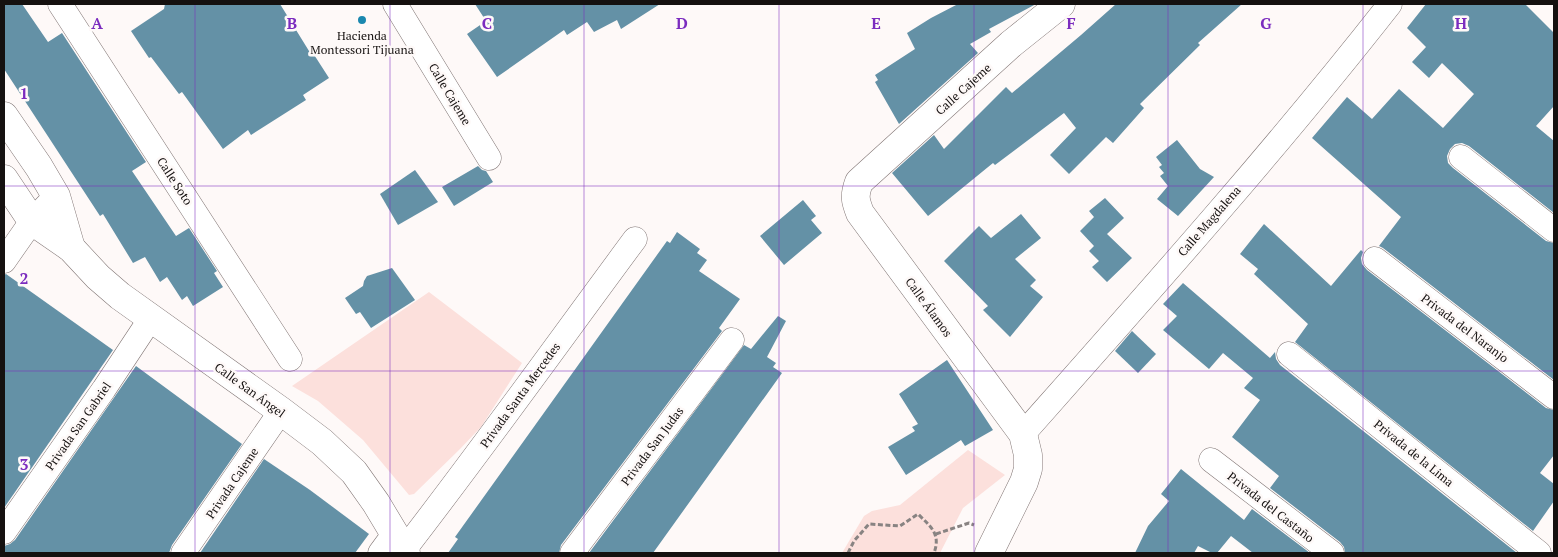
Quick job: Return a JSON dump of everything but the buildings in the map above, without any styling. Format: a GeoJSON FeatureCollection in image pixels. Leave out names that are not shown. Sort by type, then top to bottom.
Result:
{"type":"FeatureCollection","features":[{"type":"Feature","properties":{"kind":"street","name":"Calle Soto"},"geometry":{"type":"LineString","coordinates":[[60,4],[290,359]]}},
{"type":"Feature","properties":{"kind":"street","name":"Calle Cajeme"},"geometry":{"type":"LineString","coordinates":[[395,4],[488,158]]}},
{"type":"Feature","properties":{"kind":"street","name":"Calle Cajeme"},"geometry":{"type":"LineString","coordinates":[[866,176],[1011,44],[1061,4]]}},
{"type":"Feature","properties":{"kind":"street","name":"Calle Magdalena"},"geometry":{"type":"LineString","coordinates":[[1023,434],[1155,285],[1323,89],[1390,4]]}},
{"type":"Feature","properties":{"kind":"street","name":"Calle San Ángel"},"geometry":{"type":"LineString","coordinates":[[4,116],[39,167],[56,196],[71,248]]}},
{"type":"Feature","properties":{"kind":"street"},"geometry":{"type":"LineString","coordinates":[[1461,157],[1554,230]]}},
{"type":"Feature","properties":{"kind":"street","name":"Calle Álamos"},"geometry":{"type":"LineString","coordinates":[[866,176],[859,182],[856,192],[855,200],[860,213],[1023,434]]}},
{"type":"Feature","properties":{"kind":"street","name":"Calle San Ángel"},"geometry":{"type":"LineString","coordinates":[[4,179],[32,222],[71,248],[113,290],[281,411],[322,442],[354,472],[376,503],[396,548]]}},
{"type":"Feature","properties":{"kind":"street"},"geometry":{"type":"LineString","coordinates":[[4,261],[32,222],[56,196]]}},
{"type":"Feature","properties":{"kind":"street","name":"Privada Santa Mercedes"},"geometry":{"type":"LineString","coordinates":[[396,548],[472,462],[635,239]]}},
{"type":"Feature","properties":{"kind":"street","name":"Privada del Naranjo"},"geometry":{"type":"LineString","coordinates":[[1375,260],[1554,397]]}},
{"type":"Feature","properties":{"kind":"street","name":"Privada San Gabriel"},"geometry":{"type":"LineString","coordinates":[[4,532],[151,318]]}},
{"type":"Feature","properties":{"kind":"street","name":"Privada San Judas"},"geometry":{"type":"LineString","coordinates":[[572,553],[732,340]]}},
{"type":"Feature","properties":{"kind":"street","name":"Privada de la Lima"},"geometry":{"type":"LineString","coordinates":[[1289,354],[1539,553]]}},
{"type":"Feature","properties":{"kind":"street","name":"Privada Cajeme"},"geometry":{"type":"LineString","coordinates":[[183,553],[281,411]]}},
{"type":"Feature","properties":{"kind":"street"},"geometry":{"type":"LineString","coordinates":[[994,544],[1024,482],[1028,469],[1028,454],[1023,434]]}},
{"type":"Feature","properties":{"kind":"street","name":"Privada del Castaño"},"geometry":{"type":"LineString","coordinates":[[1211,460],[1332,553]]}},
{"type":"Feature","properties":{"kind":"path"},"geometry":{"type":"LineString","coordinates":[[848,553],[854,541],[869,524],[900,526],[918,514],[936,534],[937,543],[934,553]]}},
{"type":"Feature","properties":{"kind":"path"},"geometry":{"type":"LineString","coordinates":[[936,534],[969,523],[994,544]]}},
{"type":"Feature","properties":{"kind":"shaded area"},"geometry":{"type":"Polygon","coordinates":[[[429,292],[522,363],[481,427],[414,494],[409,495],[363,440],[318,401],[292,386],[429,292]]]}},
{"type":"Feature","properties":{"kind":"shaded area"},"geometry":{"type":"Polygon","coordinates":[[[968,450],[1005,475],[963,508],[940,553],[842,553],[864,516],[872,511],[900,505],[968,450]]]}},
{"type":"Feature","properties":{"kind":"place","name":"Hacienda Montessori Tijuana"},"geometry":{"type":"Point","coordinates":[362,20]}}]}
